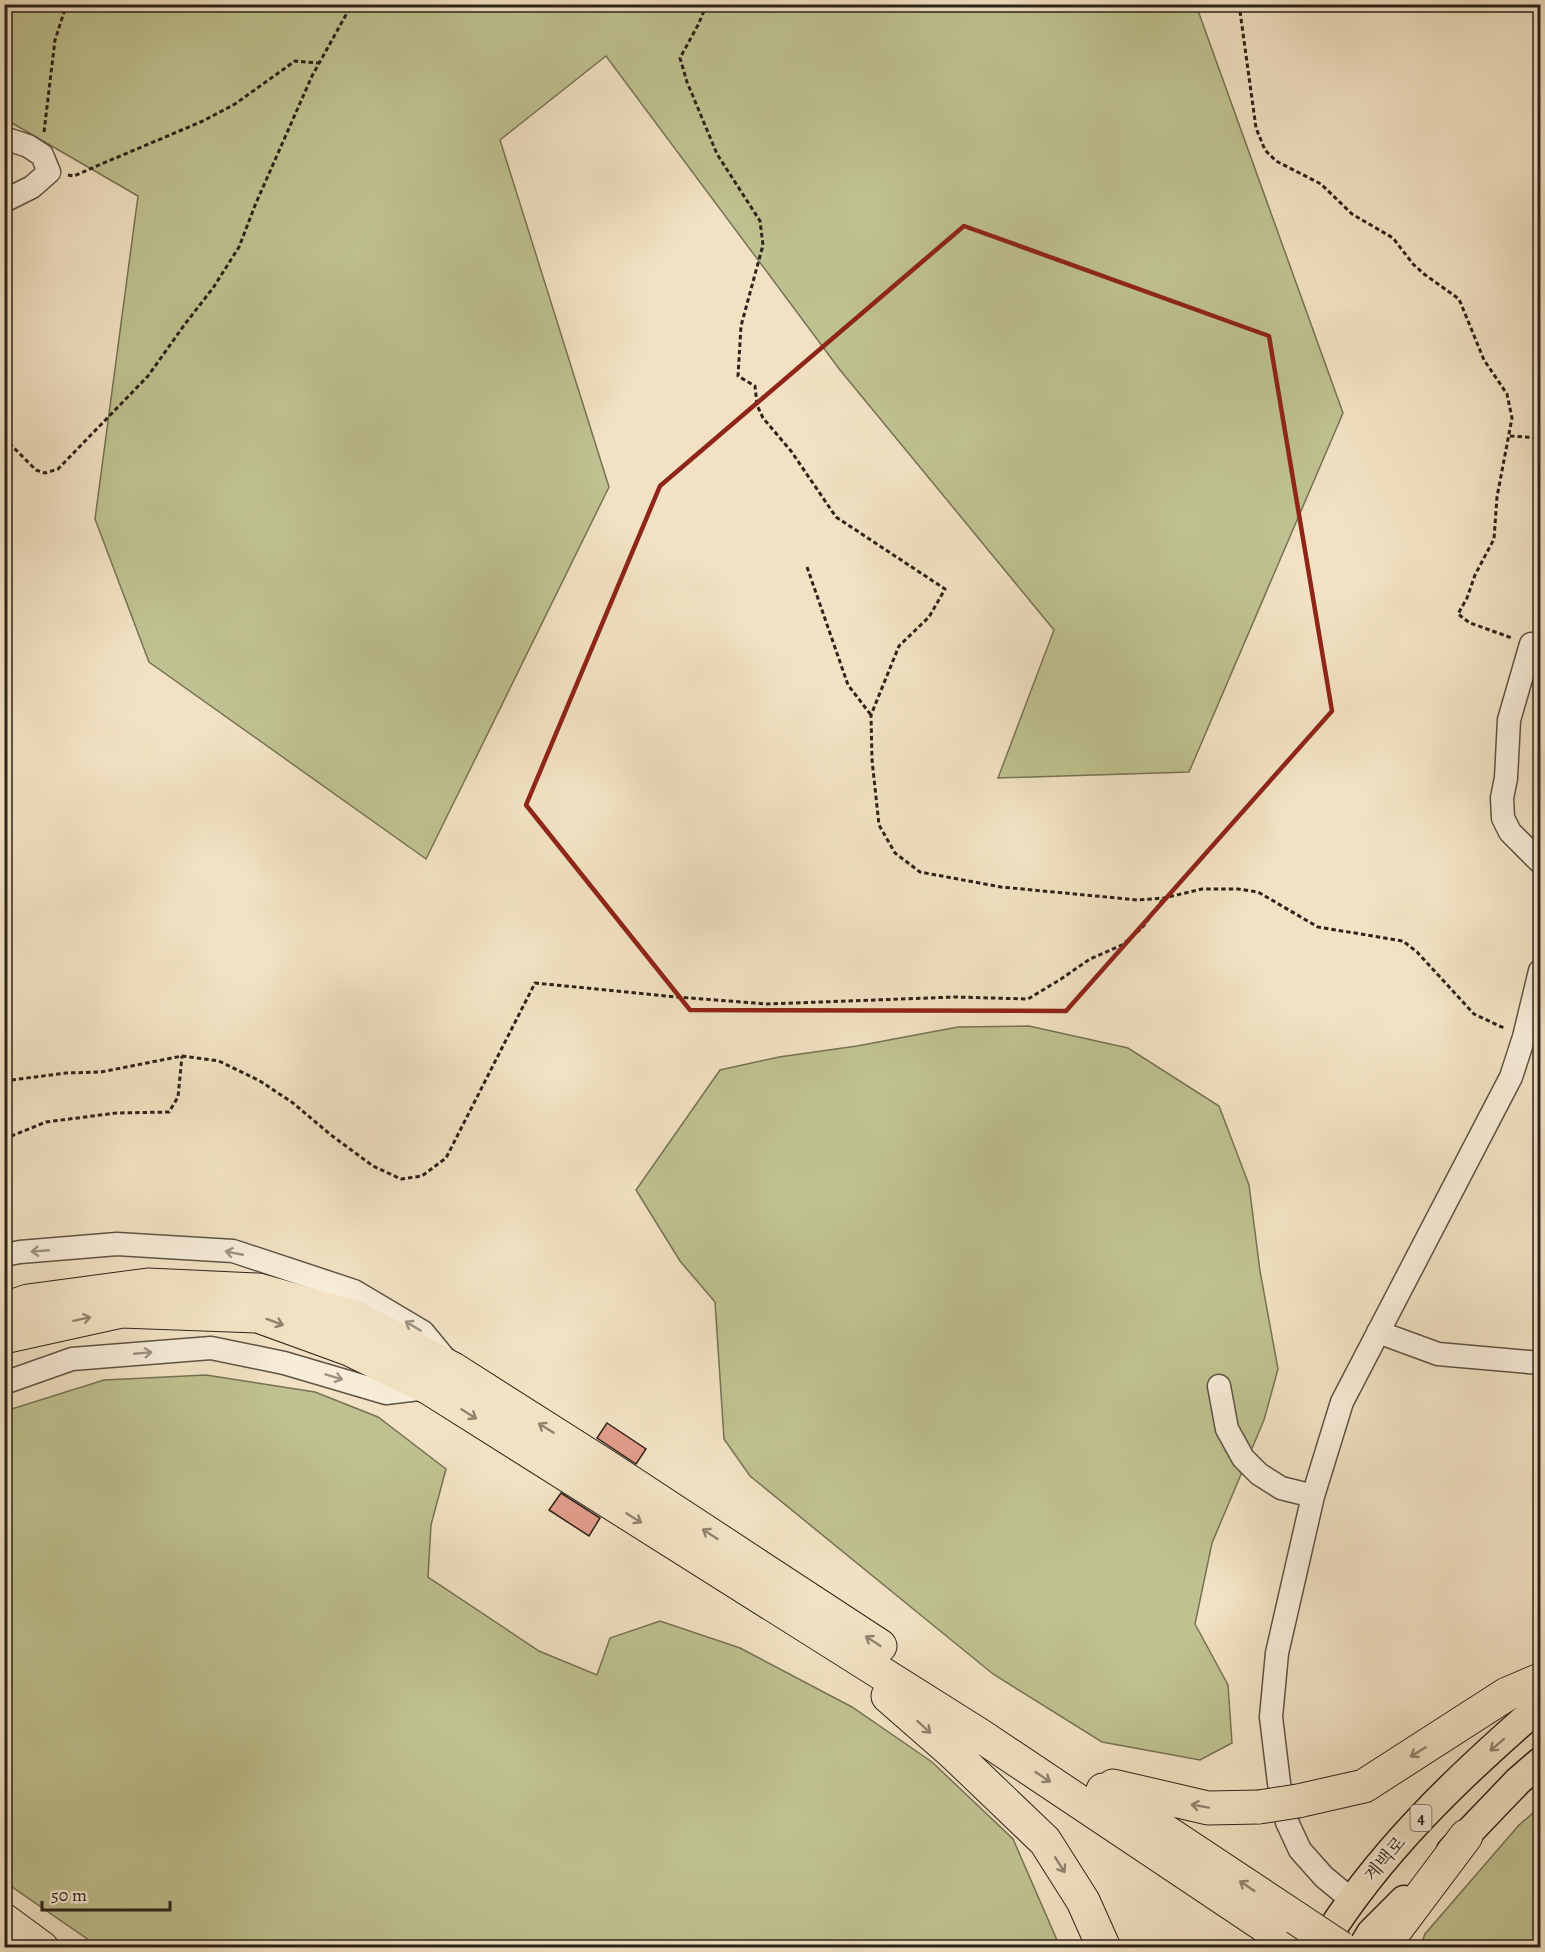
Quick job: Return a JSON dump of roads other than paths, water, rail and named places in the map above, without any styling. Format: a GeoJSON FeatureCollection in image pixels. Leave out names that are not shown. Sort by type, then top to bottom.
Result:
{"type":"FeatureCollection","features":[{"type":"Feature","properties":{"kind":"highway"},"geometry":{"type":"LineString","coordinates":[[9,1329],[28,1301],[148,1284],[258,1290],[357,1318],[441,1378],[817,1633],[1292,1934],[1341,1947]]}},
{"type":"Feature","properties":{"kind":"highway"},"geometry":{"type":"LineString","coordinates":[[441,1378],[604,1465],[1088,1780],[1292,1934]]}},
{"type":"Feature","properties":{"kind":"highway"},"geometry":{"type":"LineString","coordinates":[[817,1633],[952,1752],[1045,1841],[1083,1901],[1104,1947]]}},
{"type":"Feature","properties":{"kind":"highway"},"geometry":{"type":"LineString","coordinates":[[1088,1780],[1208,1808],[1259,1807],[1298,1801],[1364,1786],[1507,1694],[1540,1680]]}},
{"type":"Feature","properties":{"kind":"highway"},"geometry":{"type":"LineString","coordinates":[[1382,1947],[1466,1836]]}},
{"type":"Feature","properties":{"kind":"highway"},"geometry":{"type":"LineString","coordinates":[[4,1920],[42,1947]]}},
{"type":"Feature","properties":{"kind":"main road","name":"계백로"},"geometry":{"type":"LineString","coordinates":[[1320,1947],[1352,1900],[1413,1827],[1460,1777],[1540,1707]]}},
{"type":"Feature","properties":{"kind":"main road"},"geometry":{"type":"LineString","coordinates":[[1362,1947],[1371,1933],[1518,1781],[1540,1762]]}},
{"type":"Feature","properties":{"kind":"street"},"geometry":{"type":"LineString","coordinates":[[4,138],[28,146],[45,163],[32,187],[4,201]]}},
{"type":"Feature","properties":{"kind":"street"},"geometry":{"type":"LineString","coordinates":[[1536,644],[1509,720],[1506,778],[1502,798],[1503,818],[1510,832],[1540,862]]}},
{"type":"Feature","properties":{"kind":"street"},"geometry":{"type":"LineString","coordinates":[[1352,1900],[1324,1877],[1300,1850],[1287,1822],[1279,1783],[1271,1718],[1277,1653],[1312,1496],[1342,1402],[1511,1077],[1524,1038],[1540,971]]}},
{"type":"Feature","properties":{"kind":"street"},"geometry":{"type":"LineString","coordinates":[[4,1256],[20,1252],[117,1244],[233,1251],[354,1291],[423,1332],[441,1378],[386,1393],[295,1366],[211,1348],[72,1359],[4,1383]]}},
{"type":"Feature","properties":{"kind":"street"},"geometry":{"type":"LineString","coordinates":[[1377,1332],[1437,1354],[1540,1363]]}},
{"type":"Feature","properties":{"kind":"street"},"geometry":{"type":"LineString","coordinates":[[1220,1386],[1227,1429],[1243,1458],[1259,1474],[1281,1488],[1312,1496]]}}]}
